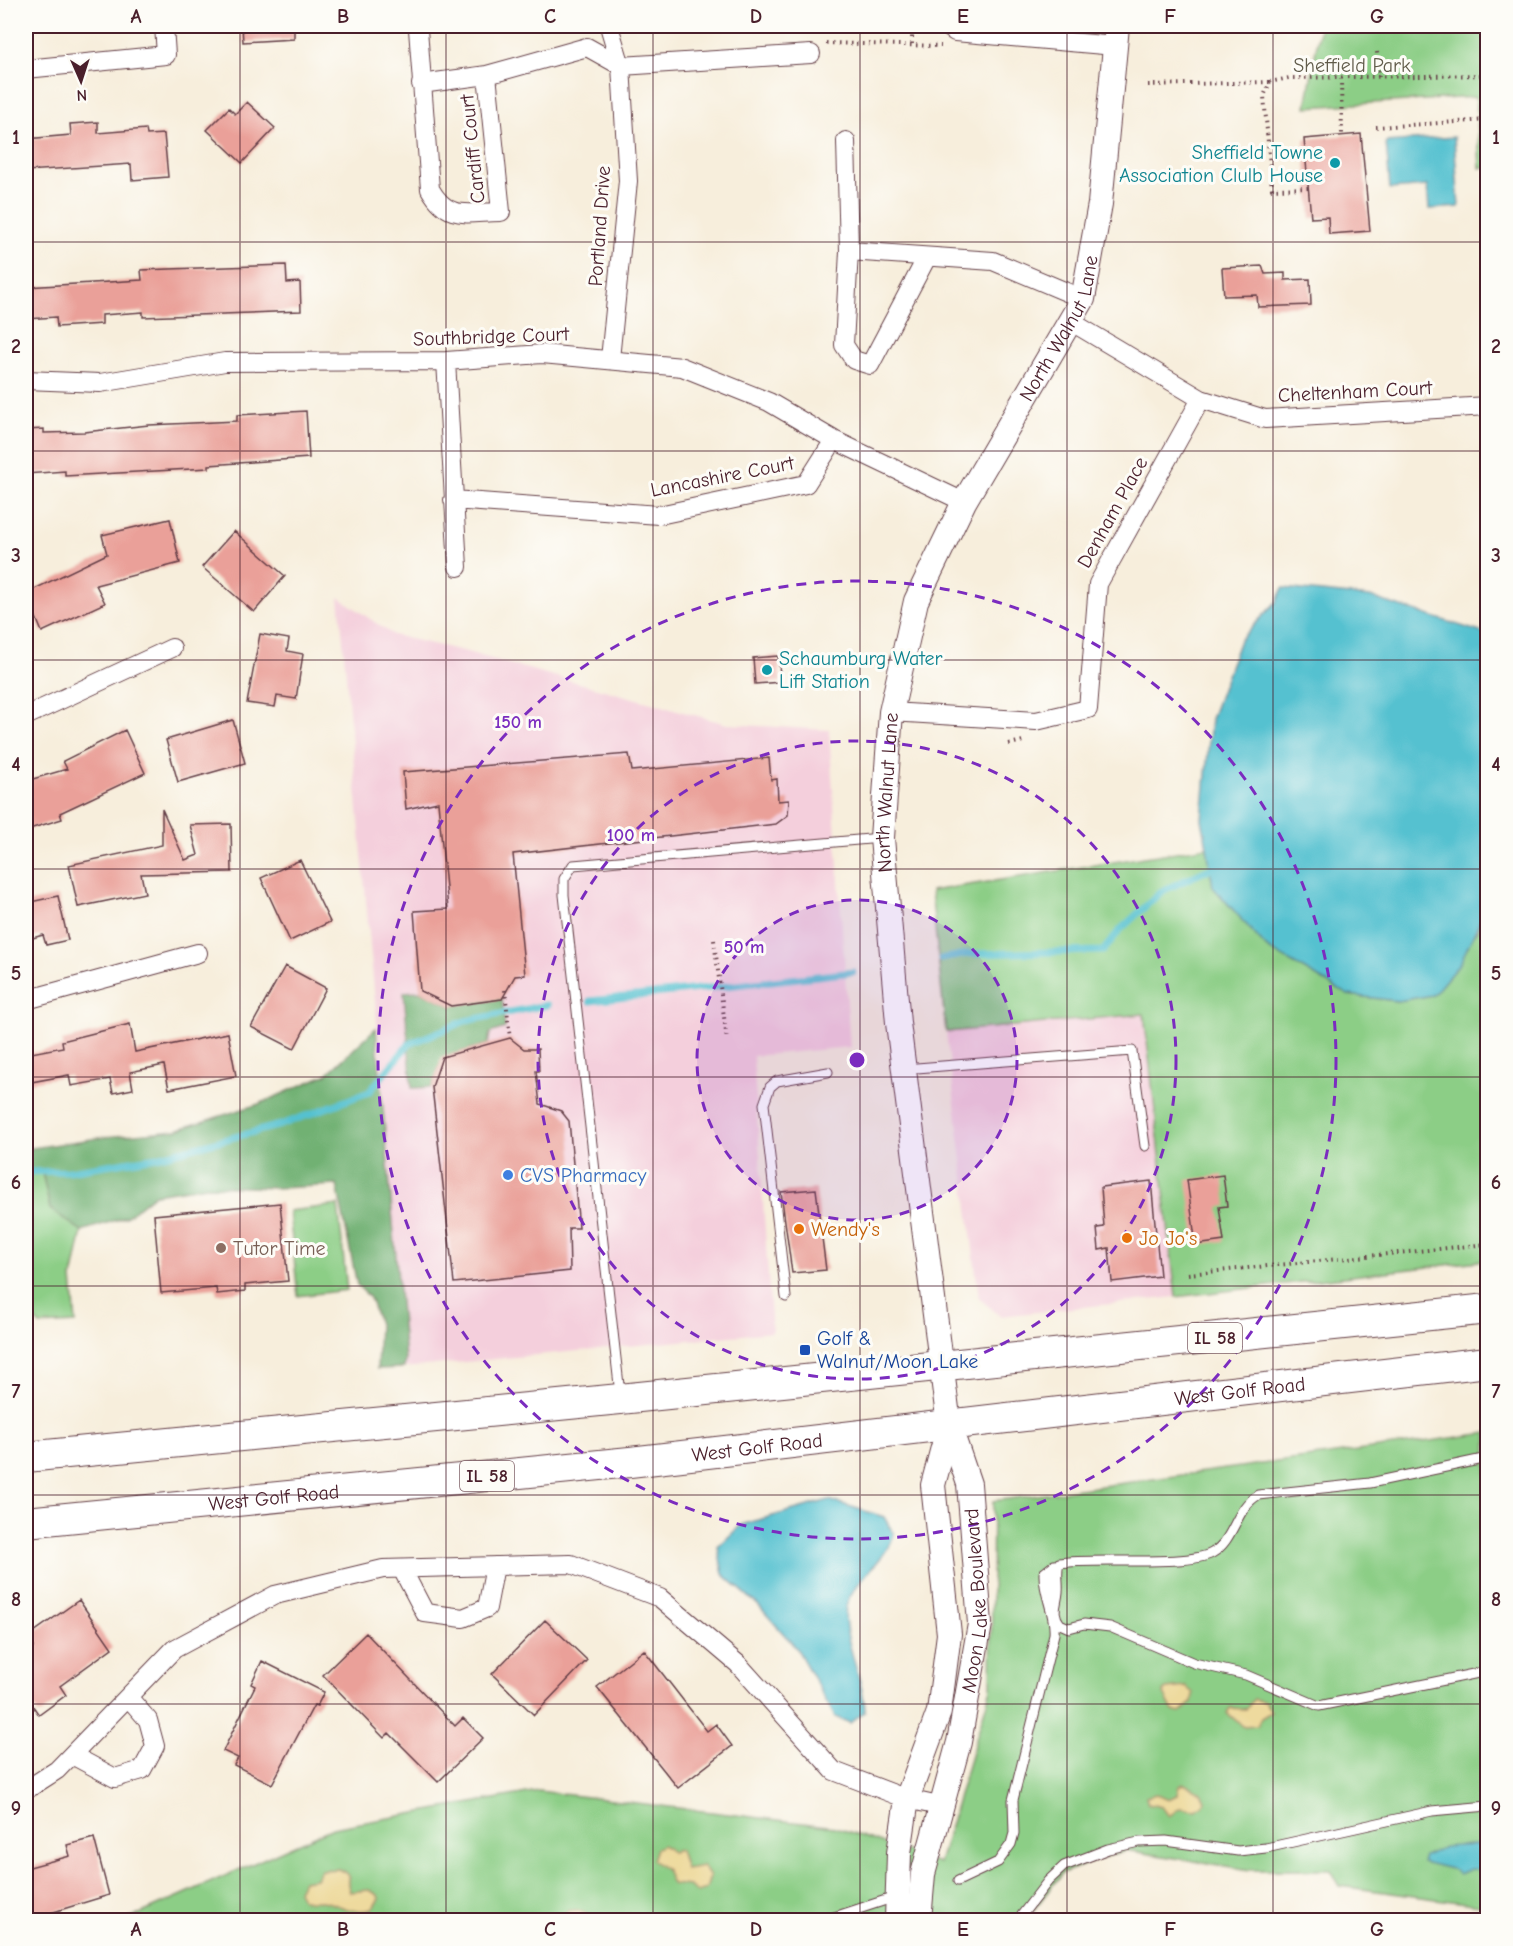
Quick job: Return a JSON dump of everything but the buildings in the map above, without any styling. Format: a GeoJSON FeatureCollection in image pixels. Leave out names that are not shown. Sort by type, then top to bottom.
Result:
{"type":"FeatureCollection","features":[{"type":"Feature","properties":{"kind":"main road","name":"IL 58"},"geometry":{"type":"LineString","coordinates":[[26,1457],[620,1399],[1488,1309]]}},
{"type":"Feature","properties":{"kind":"main road","name":"West Golf Road"},"geometry":{"type":"LineString","coordinates":[[26,1522],[630,1462],[1488,1362]]}},
{"type":"Feature","properties":{"kind":"street"},"geometry":{"type":"LineString","coordinates":[[26,69],[166,55],[164,26]]}},
{"type":"Feature","properties":{"kind":"street","name":"Portland Drive"},"geometry":{"type":"LineString","coordinates":[[609,26],[621,66],[628,182],[610,359]]}},
{"type":"Feature","properties":{"kind":"street"},"geometry":{"type":"LineString","coordinates":[[947,26],[956,32],[1116,36]]}},
{"type":"Feature","properties":{"kind":"street","name":"Cardiff Court"},"geometry":{"type":"LineString","coordinates":[[418,29],[430,189],[438,202],[452,212],[501,212],[487,75]]}},
{"type":"Feature","properties":{"kind":"street","name":"North Walnut Lane"},"geometry":{"type":"LineString","coordinates":[[949,1425],[904,1069],[882,838],[891,712],[916,601],[964,502],[1083,299],[1100,204],[1116,36]]}},
{"type":"Feature","properties":{"kind":"street","name":"Cardiff Court"},"geometry":{"type":"LineString","coordinates":[[421,84],[487,75],[587,47],[621,66]]}},
{"type":"Feature","properties":{"kind":"street"},"geometry":{"type":"LineString","coordinates":[[621,66],[815,48]]}},
{"type":"Feature","properties":{"kind":"street"},"geometry":{"type":"LineString","coordinates":[[846,141],[849,251],[844,345],[854,360],[870,365],[927,257]]}},
{"type":"Feature","properties":{"kind":"street"},"geometry":{"type":"LineString","coordinates":[[849,251],[993,261],[1083,299]]}},
{"type":"Feature","properties":{"kind":"street","name":"Cheltenham Court"},"geometry":{"type":"LineString","coordinates":[[1070,321],[1201,399],[1265,419],[1488,406]]}},
{"type":"Feature","properties":{"kind":"street","name":"Southbridge Court"},"geometry":{"type":"LineString","coordinates":[[26,380],[100,383],[225,362],[446,361],[542,354],[682,368],[769,402],[834,440],[964,502]]}},
{"type":"Feature","properties":{"kind":"street"},"geometry":{"type":"LineString","coordinates":[[446,361],[458,567]]}},
{"type":"Feature","properties":{"kind":"street","name":"Denham Place"},"geometry":{"type":"LineString","coordinates":[[891,712],[1036,721],[1088,709],[1098,584],[1201,399]]}},
{"type":"Feature","properties":{"kind":"street","name":"Lancashire Court"},"geometry":{"type":"LineString","coordinates":[[453,500],[658,515],[806,484],[834,440]]}},
{"type":"Feature","properties":{"kind":"street"},"geometry":{"type":"LineString","coordinates":[[26,716],[171,648]]}},
{"type":"Feature","properties":{"kind":"street"},"geometry":{"type":"LineString","coordinates":[[26,1000],[198,953]]}},
{"type":"Feature","properties":{"kind":"street","name":"Moon Lake Boulevard"},"geometry":{"type":"LineString","coordinates":[[891,1910],[907,1798],[939,1712],[949,1634],[933,1485],[949,1425]]}},
{"type":"Feature","properties":{"kind":"street","name":"Moon Lake Boulevard"},"geometry":{"type":"LineString","coordinates":[[919,1920],[923,1874],[939,1806],[959,1742],[980,1624],[969,1484],[949,1425]]}},
{"type":"Feature","properties":{"kind":"street"},"geometry":{"type":"LineString","coordinates":[[26,1790],[57,1770],[174,1648],[275,1594],[383,1569],[571,1564],[660,1598],[738,1664],[834,1771],[907,1798],[939,1806]]}},
{"type":"Feature","properties":{"kind":"street"},"geometry":{"type":"LineString","coordinates":[[402,1569],[425,1613],[463,1618],[487,1608],[495,1566]]}},
{"type":"Feature","properties":{"kind":"street"},"geometry":{"type":"LineString","coordinates":[[72,1755],[115,1778],[142,1770],[155,1746],[148,1720],[128,1697]]}},
{"type":"Feature","properties":{"kind":"lane"},"geometry":{"type":"LineString","coordinates":[[620,1399],[564,896],[564,879],[573,865],[882,838]]}},
{"type":"Feature","properties":{"kind":"lane"},"geometry":{"type":"LineString","coordinates":[[904,1069],[1132,1051],[1145,1146]]}},
{"type":"Feature","properties":{"kind":"lane"},"geometry":{"type":"LineString","coordinates":[[786,1297],[764,1104],[770,1087],[777,1081],[828,1071]]}},
{"type":"Feature","properties":{"kind":"lane"},"geometry":{"type":"LineString","coordinates":[[1069,1628],[1060,1624],[1055,1618],[1059,1563],[1188,1558],[1210,1554],[1222,1544],[1249,1501],[1258,1496],[1370,1483],[1488,1458]]}},
{"type":"Feature","properties":{"kind":"lane"},"geometry":{"type":"LineString","coordinates":[[958,1881],[998,1862],[1011,1844],[1013,1800],[1055,1627],[1043,1583],[1044,1574]]}},
{"type":"Feature","properties":{"kind":"lane"},"geometry":{"type":"LineString","coordinates":[[1052,1642],[1069,1628],[1084,1624],[1110,1627],[1194,1663],[1246,1675],[1319,1706],[1488,1671]]}},
{"type":"Feature","properties":{"kind":"lane"},"geometry":{"type":"LineString","coordinates":[[1018,1920],[1048,1881],[1065,1866],[1108,1849],[1139,1842],[1166,1841],[1214,1849],[1257,1849],[1432,1811],[1488,1806]]}},
{"type":"Feature","properties":{"kind":"lane"},"geometry":{"type":"LineString","coordinates":[[825,1920],[891,1910]]}},
{"type":"Feature","properties":{"kind":"path"},"geometry":{"type":"LineString","coordinates":[[912,26],[912,44]]}},
{"type":"Feature","properties":{"kind":"path"},"geometry":{"type":"LineString","coordinates":[[815,48],[912,44],[947,47]]}},
{"type":"Feature","properties":{"kind":"path"},"geometry":{"type":"LineString","coordinates":[[1377,52],[1379,77]]}},
{"type":"Feature","properties":{"kind":"path"},"geometry":{"type":"LineString","coordinates":[[1148,85],[1270,82],[1289,78],[1488,75]]}},
{"type":"Feature","properties":{"kind":"path"},"geometry":{"type":"LineString","coordinates":[[1341,78],[1342,135]]}},
{"type":"Feature","properties":{"kind":"path"},"geometry":{"type":"LineString","coordinates":[[1270,82],[1264,96],[1272,189],[1308,188]]}},
{"type":"Feature","properties":{"kind":"path"},"geometry":{"type":"LineString","coordinates":[[1376,127],[1488,120]]}},
{"type":"Feature","properties":{"kind":"path"},"geometry":{"type":"LineString","coordinates":[[714,940],[727,1040]]}},
{"type":"Feature","properties":{"kind":"path"},"geometry":{"type":"LineString","coordinates":[[505,990],[510,1038]]}},
{"type":"Feature","properties":{"kind":"path"},"geometry":{"type":"LineString","coordinates":[[1188,1274],[1488,1244]]}},
{"type":"Feature","properties":{"kind":"shaded area"},"geometry":{"type":"Polygon","coordinates":[[[339,597],[393,635],[463,651],[727,724],[829,730],[850,1047],[753,1056],[772,1332],[404,1368],[383,1091],[339,597]]]}},
{"type":"Feature","properties":{"kind":"shaded area"},"geometry":{"type":"Polygon","coordinates":[[[1144,1013],[1176,1297],[1000,1316],[979,1298],[946,1032],[1144,1013]]]}},
{"type":"Feature","properties":{"kind":"green space","name":"Sheffield Park"},"geometry":{"type":"Polygon","coordinates":[[[1320,26],[1487,26],[1487,168],[1480,168],[1476,97],[1306,107],[1320,26]]]}},
{"type":"Feature","properties":{"kind":"green space"},"geometry":{"type":"Polygon","coordinates":[[[1207,847],[1213,887],[1267,948],[1348,995],[1397,1001],[1433,995],[1478,930],[1487,906],[1487,1260],[1176,1297],[1144,1014],[946,1032],[931,891],[1207,847]]]}},
{"type":"Feature","properties":{"kind":"green space"},"geometry":{"type":"Polygon","coordinates":[[[420,991],[451,1006],[502,999],[505,1028],[490,1033],[488,1044],[443,1057],[432,1087],[412,1088],[404,992],[420,991]]]}},
{"type":"Feature","properties":{"kind":"green space"},"geometry":{"type":"Polygon","coordinates":[[[376,1028],[404,1368],[377,1369],[379,1324],[370,1298],[357,1285],[337,1185],[279,1188],[207,1186],[155,1194],[126,1217],[82,1231],[50,1209],[42,1172],[26,1172],[26,1149],[105,1137],[176,1130],[259,1104],[327,1074],[376,1028]]]}},
{"type":"Feature","properties":{"kind":"green space"},"geometry":{"type":"Polygon","coordinates":[[[26,1172],[42,1172],[50,1209],[82,1231],[72,1278],[76,1323],[40,1325],[26,1312],[26,1172]]]}},
{"type":"Feature","properties":{"kind":"green space"},"geometry":{"type":"Polygon","coordinates":[[[338,1205],[347,1290],[298,1296],[289,1211],[338,1205]]]}},
{"type":"Feature","properties":{"kind":"green space"},"geometry":{"type":"Polygon","coordinates":[[[1487,1433],[1487,1906],[1340,1886],[1331,1870],[1250,1870],[1125,1850],[1062,1873],[1026,1920],[126,1920],[333,1828],[538,1791],[835,1827],[939,1863],[991,1688],[993,1501],[1487,1433]]]}},
{"type":"Feature","properties":{"kind":"sand"},"geometry":{"type":"Polygon","coordinates":[[[1186,1687],[1193,1693],[1192,1702],[1180,1713],[1173,1711],[1163,1692],[1166,1689],[1186,1687]]]}},
{"type":"Feature","properties":{"kind":"sand"},"geometry":{"type":"Polygon","coordinates":[[[1254,1699],[1265,1702],[1271,1712],[1261,1718],[1257,1726],[1244,1727],[1227,1713],[1230,1708],[1246,1709],[1254,1699]]]}},
{"type":"Feature","properties":{"kind":"sand"},"geometry":{"type":"Polygon","coordinates":[[[1184,1784],[1201,1792],[1205,1801],[1203,1806],[1195,1810],[1180,1808],[1169,1816],[1162,1807],[1148,1804],[1146,1797],[1156,1794],[1169,1799],[1177,1795],[1179,1786],[1184,1784]]]}},
{"type":"Feature","properties":{"kind":"sand"},"geometry":{"type":"Polygon","coordinates":[[[663,1845],[672,1852],[680,1850],[686,1869],[703,1866],[710,1877],[706,1889],[697,1892],[689,1886],[672,1884],[666,1870],[652,1860],[656,1848],[663,1845]]]}},
{"type":"Feature","properties":{"kind":"sand"},"geometry":{"type":"Polygon","coordinates":[[[338,1869],[348,1875],[350,1892],[369,1890],[378,1895],[379,1899],[372,1909],[358,1911],[327,1902],[302,1899],[298,1891],[303,1881],[316,1879],[321,1870],[338,1869]]]}},
{"type":"Feature","properties":{"kind":"sand"},"geometry":{"type":"Polygon","coordinates":[[[577,1910],[587,1914],[587,1920],[565,1920],[567,1911],[577,1910]]]}},
{"type":"Feature","properties":{"kind":"water"},"geometry":{"type":"Polygon","coordinates":[[[1454,137],[1459,207],[1429,209],[1427,186],[1390,189],[1386,142],[1454,137]]]}},
{"type":"Feature","properties":{"kind":"water"},"geometry":{"type":"Polygon","coordinates":[[[1283,588],[1370,597],[1487,634],[1487,906],[1460,963],[1433,995],[1398,1001],[1348,995],[1267,948],[1213,887],[1202,819],[1211,719],[1240,640],[1277,601],[1283,588]]]}},
{"type":"Feature","properties":{"kind":"water"},"geometry":{"type":"Polygon","coordinates":[[[829,1500],[884,1517],[894,1534],[885,1552],[854,1589],[846,1609],[848,1637],[861,1684],[865,1711],[850,1723],[835,1717],[797,1649],[759,1606],[723,1574],[718,1547],[741,1525],[829,1500]]]}},
{"type":"Feature","properties":{"kind":"water"},"geometry":{"type":"Polygon","coordinates":[[[1487,1844],[1487,1871],[1472,1869],[1458,1874],[1455,1870],[1422,1862],[1424,1856],[1444,1847],[1487,1844]]]}},
{"type":"Feature","properties":{"kind":"waterway"},"geometry":{"type":"LineString","coordinates":[[941,959],[968,954],[1103,951],[1120,930],[1162,891],[1218,865]]}},
{"type":"Feature","properties":{"kind":"waterway"},"geometry":{"type":"LineString","coordinates":[[590,1001],[853,972]]}},
{"type":"Feature","properties":{"kind":"waterway"},"geometry":{"type":"LineString","coordinates":[[26,1172],[69,1171],[157,1157],[281,1125],[369,1092],[409,1044],[465,1021],[547,1005]]}},
{"type":"Feature","properties":{"kind":"place","name":"Sheffield Towne Association Clulb House"},"geometry":{"type":"Point","coordinates":[1335,163]}},
{"type":"Feature","properties":{"kind":"place","name":"Schaumburg Water Lift Station"},"geometry":{"type":"Point","coordinates":[767,670]}},
{"type":"Feature","properties":{"kind":"place","name":"CVS Pharmacy"},"geometry":{"type":"Point","coordinates":[508,1175]}},
{"type":"Feature","properties":{"kind":"place","name":"Wendy's"},"geometry":{"type":"Point","coordinates":[799,1229]}},
{"type":"Feature","properties":{"kind":"place","name":"Jo Jo's"},"geometry":{"type":"Point","coordinates":[1127,1238]}},
{"type":"Feature","properties":{"kind":"place","name":"Tutor Time"},"geometry":{"type":"Point","coordinates":[221,1248]}},
{"type":"Feature","properties":{"kind":"place","name":"Golf & Walnut/Moon Lake"},"geometry":{"type":"Point","coordinates":[805,1350]}}]}
